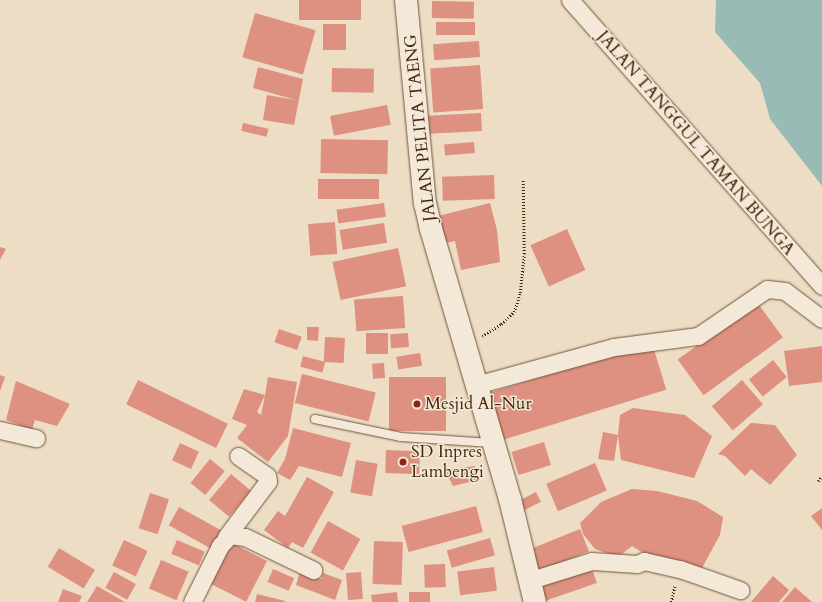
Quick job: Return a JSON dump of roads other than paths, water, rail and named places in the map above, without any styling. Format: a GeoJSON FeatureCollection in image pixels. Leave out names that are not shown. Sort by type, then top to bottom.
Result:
{"type":"FeatureCollection","features":[{"type":"Feature","properties":{"kind":"street","name":"JALAN PELITA TAENG"},"geometry":{"type":"LineString","coordinates":[[406,0],[425,203],[441,269],[466,349],[531,580],[535,602]]}},
{"type":"Feature","properties":{"kind":"street","name":"JALAN TANGGUL TAMAN BUNGA"},"geometry":{"type":"LineString","coordinates":[[570,0],[822,286]]}},
{"type":"Feature","properties":{"kind":"street"},"geometry":{"type":"LineString","coordinates":[[476,385],[614,347],[698,336],[768,289],[785,291],[822,319]]}},
{"type":"Feature","properties":{"kind":"street"},"geometry":{"type":"LineString","coordinates":[[0,430],[36,438]]}},
{"type":"Feature","properties":{"kind":"street"},"geometry":{"type":"LineString","coordinates":[[192,602],[226,537],[268,481],[267,476],[238,456]]}},
{"type":"Feature","properties":{"kind":"street"},"geometry":{"type":"LineString","coordinates":[[226,537],[230,535],[245,537],[313,570]]}},
{"type":"Feature","properties":{"kind":"street"},"geometry":{"type":"LineString","coordinates":[[531,580],[592,561],[637,564],[644,561],[680,569],[740,590]]}},
{"type":"Feature","properties":{"kind":"lane"},"geometry":{"type":"LineString","coordinates":[[315,418],[401,437],[492,443]]}},
{"type":"Feature","properties":{"kind":"water"},"geometry":{"type":"Polygon","coordinates":[[[716,0],[822,0],[822,186],[770,119],[760,83],[715,32],[716,0]]]}},
{"type":"Feature","properties":{"kind":"place","name":"Mesjid Al-Nur"},"geometry":{"type":"Point","coordinates":[417,404]}},
{"type":"Feature","properties":{"kind":"place","name":"SD Inpres Lambengi"},"geometry":{"type":"Point","coordinates":[403,462]}}]}
